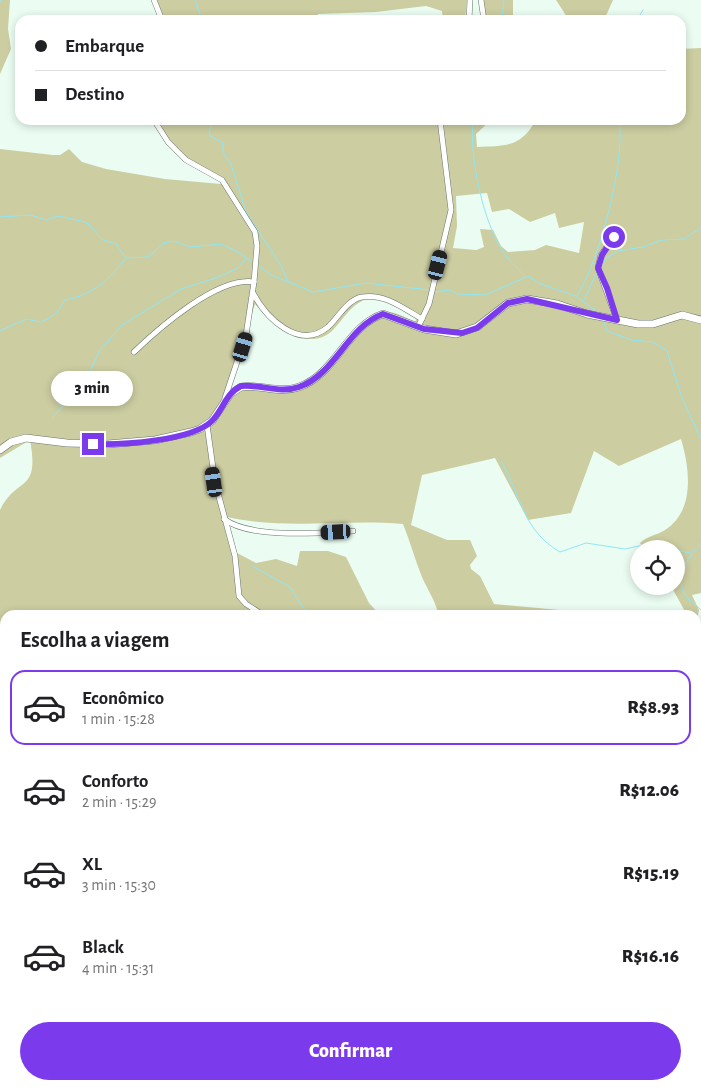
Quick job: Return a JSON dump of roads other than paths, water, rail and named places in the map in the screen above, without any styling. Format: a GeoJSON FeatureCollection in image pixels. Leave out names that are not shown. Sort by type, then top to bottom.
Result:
{"type":"FeatureCollection","features":[{"type":"Feature","properties":{"kind":"main road"},"geometry":{"type":"LineString","coordinates":[[0,450],[11,442],[26,438],[67,443],[108,444],[155,440],[200,429],[207,426],[230,394],[241,386],[281,390],[298,387],[314,380],[361,329],[377,316],[388,313],[418,327],[462,333],[477,328],[508,303],[527,299],[557,304],[603,318],[617,320],[653,324],[682,315],[701,320]]}},
{"type":"Feature","properties":{"kind":"street"},"geometry":{"type":"LineString","coordinates":[[154,0],[160,15]]}},
{"type":"Feature","properties":{"kind":"street"},"geometry":{"type":"LineString","coordinates":[[468,15],[470,0]]}},
{"type":"Feature","properties":{"kind":"street"},"geometry":{"type":"LineString","coordinates":[[481,0],[483,15]]}},
{"type":"Feature","properties":{"kind":"street"},"geometry":{"type":"LineString","coordinates":[[157,125],[164,136],[186,160],[222,180],[236,206],[253,228],[257,246],[246,335],[222,406]]}},
{"type":"Feature","properties":{"kind":"street"},"geometry":{"type":"LineString","coordinates":[[418,327],[432,290],[452,210],[441,125]]}},
{"type":"Feature","properties":{"kind":"street"},"geometry":{"type":"LineString","coordinates":[[614,237],[602,255],[598,268],[607,288],[617,320]]}},
{"type":"Feature","properties":{"kind":"street"},"geometry":{"type":"LineString","coordinates":[[134,352],[175,315],[193,304],[238,282],[254,282]]}},
{"type":"Feature","properties":{"kind":"street"},"geometry":{"type":"LineString","coordinates":[[252,292],[272,321],[286,330],[300,335],[312,335],[322,331],[352,302],[363,297],[392,302],[422,319]]}},
{"type":"Feature","properties":{"kind":"street"},"geometry":{"type":"LineString","coordinates":[[207,426],[214,482],[235,556],[240,596],[246,604],[255,610]]}},
{"type":"Feature","properties":{"kind":"street"},"geometry":{"type":"LineString","coordinates":[[224,519],[234,526],[250,530],[304,533],[353,531]]}},
{"type":"Feature","properties":{"kind":"waterway"},"geometry":{"type":"LineString","coordinates":[[195,0],[200,15]]}},
{"type":"Feature","properties":{"kind":"waterway"},"geometry":{"type":"LineString","coordinates":[[502,15],[504,0]]}},
{"type":"Feature","properties":{"kind":"waterway"},"geometry":{"type":"LineString","coordinates":[[640,15],[643,10]]}},
{"type":"Feature","properties":{"kind":"waterway"},"geometry":{"type":"LineString","coordinates":[[212,125],[209,131],[210,136],[223,143],[223,152],[231,164],[246,212],[280,264],[288,281]]}},
{"type":"Feature","properties":{"kind":"waterway"},"geometry":{"type":"LineString","coordinates":[[473,125],[473,152],[479,189],[490,225],[504,253],[525,276]]}},
{"type":"Feature","properties":{"kind":"waterway"},"geometry":{"type":"LineString","coordinates":[[577,296],[594,260],[609,211],[618,160],[619,125]]}},
{"type":"Feature","properties":{"kind":"waterway"},"geometry":{"type":"LineString","coordinates":[[0,217],[31,215],[46,220],[58,216],[86,222],[103,240],[116,244],[126,258]]}},
{"type":"Feature","properties":{"kind":"waterway"},"geometry":{"type":"LineString","coordinates":[[601,266],[606,258],[618,251],[643,247],[662,240],[684,239],[701,228]]}},
{"type":"Feature","properties":{"kind":"waterway"},"geometry":{"type":"LineString","coordinates":[[127,258],[148,257],[164,243],[173,241],[191,247],[221,244],[251,261]]}},
{"type":"Feature","properties":{"kind":"waterway"},"geometry":{"type":"LineString","coordinates":[[0,331],[26,319],[40,322],[48,319],[57,312],[65,300],[84,294],[107,280],[126,258]]}},
{"type":"Feature","properties":{"kind":"waterway"},"geometry":{"type":"LineString","coordinates":[[52,418],[84,384],[100,350],[122,325],[181,289],[216,278],[238,268],[246,259]]}},
{"type":"Feature","properties":{"kind":"waterway"},"geometry":{"type":"LineString","coordinates":[[258,265],[271,275],[313,292],[366,283],[430,290]]}},
{"type":"Feature","properties":{"kind":"waterway"},"geometry":{"type":"LineString","coordinates":[[584,300],[597,272]]}},
{"type":"Feature","properties":{"kind":"waterway"},"geometry":{"type":"LineString","coordinates":[[434,292],[449,290],[458,294],[485,295],[529,276],[538,283],[576,296],[600,314]]}},
{"type":"Feature","properties":{"kind":"waterway"},"geometry":{"type":"LineString","coordinates":[[603,320],[607,331],[632,340],[653,342],[667,351],[682,398],[701,439]]}},
{"type":"Feature","properties":{"kind":"waterway"},"geometry":{"type":"LineString","coordinates":[[501,461],[530,523],[547,543],[560,552],[586,543],[625,549],[630,548]]}},
{"type":"Feature","properties":{"kind":"waterway"},"geometry":{"type":"LineString","coordinates":[[701,543],[688,559],[681,580],[684,593],[701,610]]}},
{"type":"Feature","properties":{"kind":"waterway"},"geometry":{"type":"LineString","coordinates":[[685,552],[690,553]]}},
{"type":"Feature","properties":{"kind":"waterway"},"geometry":{"type":"LineString","coordinates":[[252,566],[290,587],[305,610]]}}]}
